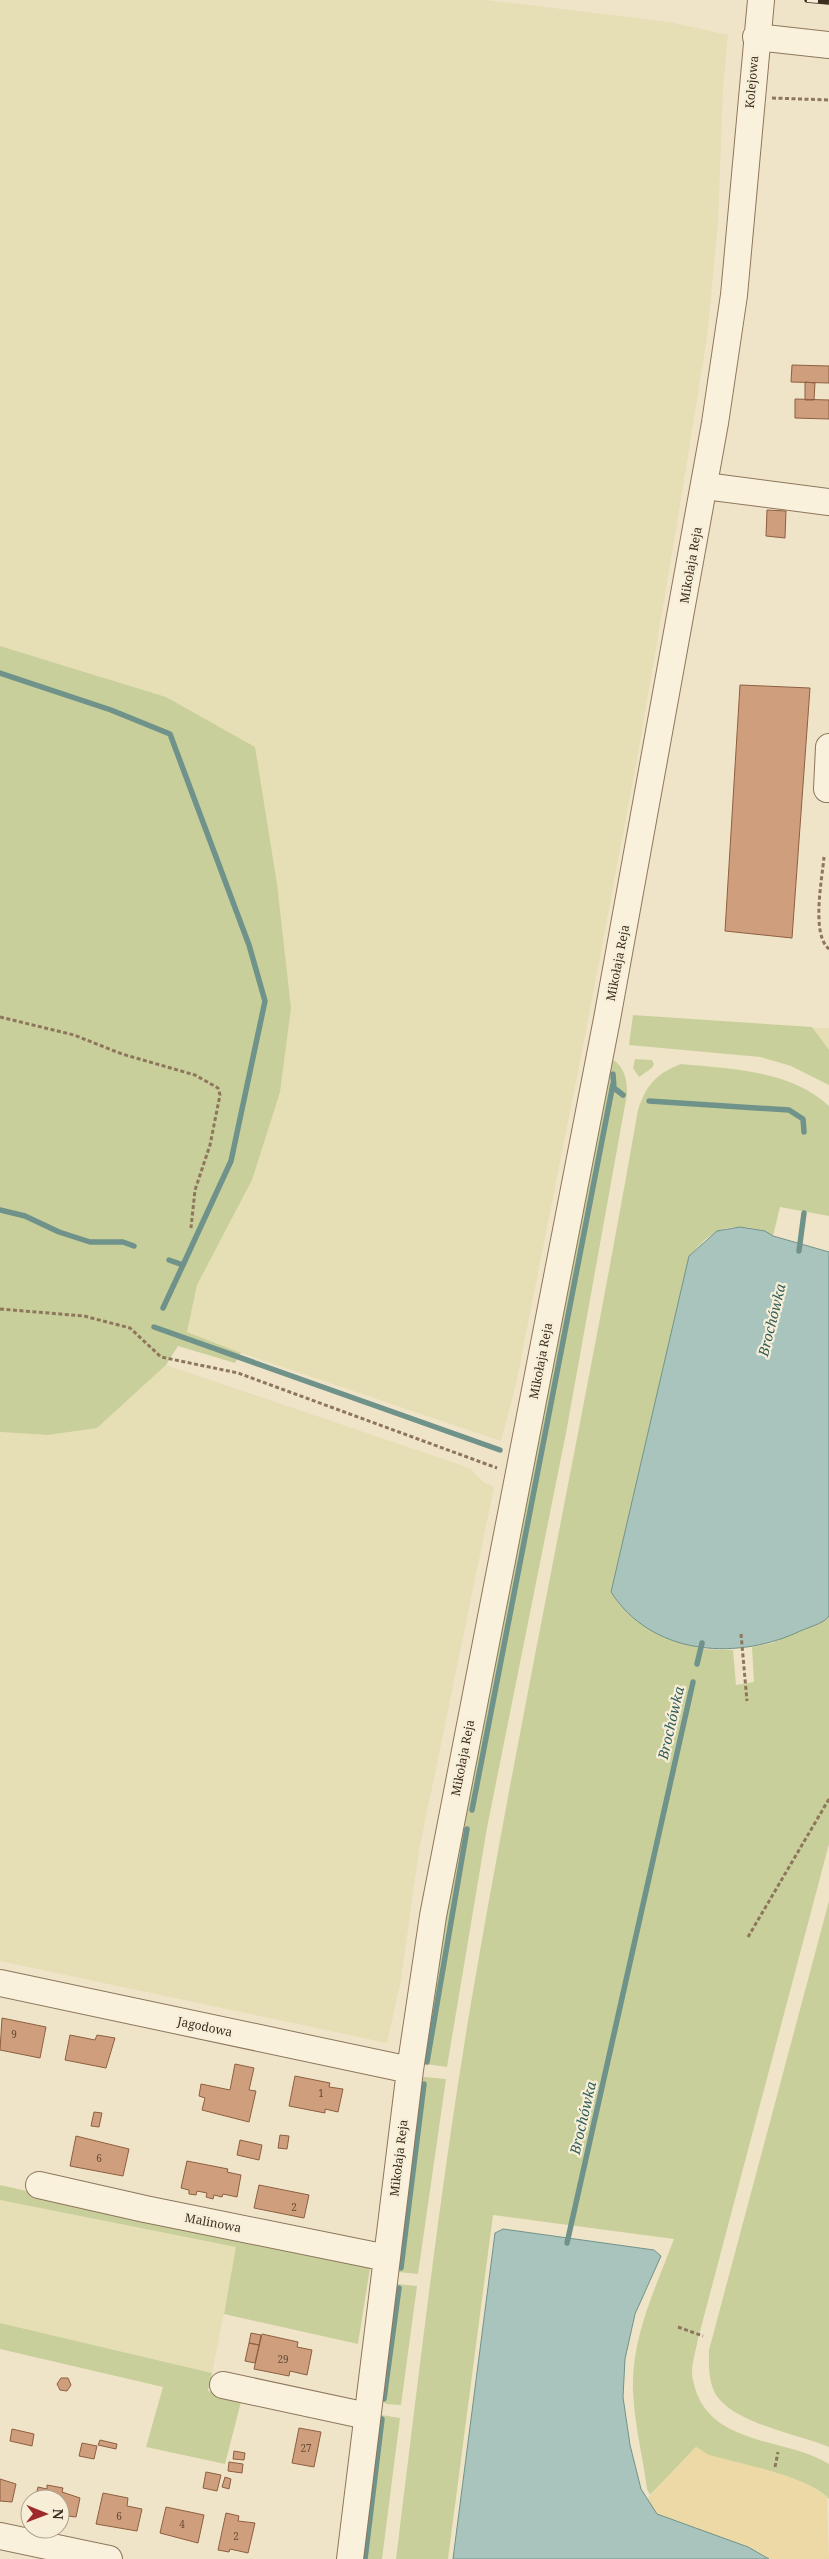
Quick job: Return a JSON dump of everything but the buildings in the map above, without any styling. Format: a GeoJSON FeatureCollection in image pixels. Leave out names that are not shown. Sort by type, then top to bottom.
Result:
{"type":"FeatureCollection","features":[{"type":"Feature","properties":{"kind":"street","name":"Kolejowa"},"geometry":{"type":"LineString","coordinates":[[746,164],[750,98],[761,0]]}},
{"type":"Feature","properties":{"kind":"street"},"geometry":{"type":"LineString","coordinates":[[756,37],[829,46]]}},
{"type":"Feature","properties":{"kind":"street","name":"Mikołaja Reja"},"geometry":{"type":"LineString","coordinates":[[350,2559],[410,2070],[433,1916],[615,978],[705,486],[734,295],[746,164]]}},
{"type":"Feature","properties":{"kind":"street"},"geometry":{"type":"LineString","coordinates":[[705,486],[829,502]]}},
{"type":"Feature","properties":{"kind":"street"},"geometry":{"type":"LineString","coordinates":[[829,747],[827,789],[829,789]]}},
{"type":"Feature","properties":{"kind":"street","name":"Jagodowa"},"geometry":{"type":"LineString","coordinates":[[0,1983],[410,2070]]}},
{"type":"Feature","properties":{"kind":"street","name":"Malinowa"},"geometry":{"type":"LineString","coordinates":[[39,2185],[145,2209],[387,2258]]}},
{"type":"Feature","properties":{"kind":"street"},"geometry":{"type":"LineString","coordinates":[[223,2385],[367,2416]]}},
{"type":"Feature","properties":{"kind":"street"},"geometry":{"type":"LineString","coordinates":[[0,2536],[108,2559]]}},
{"type":"Feature","properties":{"kind":"path"},"geometry":{"type":"LineString","coordinates":[[750,98],[829,100]]}},
{"type":"Feature","properties":{"kind":"path"},"geometry":{"type":"LineString","coordinates":[[824,857],[818,918],[823,944],[829,949]]}},
{"type":"Feature","properties":{"kind":"path"},"geometry":{"type":"LineString","coordinates":[[0,1017],[74,1035],[122,1054],[195,1075],[218,1088],[220,1095],[210,1145],[194,1190],[191,1228]]}},
{"type":"Feature","properties":{"kind":"path"},"geometry":{"type":"LineString","coordinates":[[0,1309],[84,1316],[130,1328],[161,1357],[238,1373],[518,1476]]}},
{"type":"Feature","properties":{"kind":"path"},"geometry":{"type":"LineString","coordinates":[[741,1634],[747,1701]]}},
{"type":"Feature","properties":{"kind":"path"},"geometry":{"type":"LineString","coordinates":[[748,1937],[829,1800]]}},
{"type":"Feature","properties":{"kind":"path"},"geometry":{"type":"LineString","coordinates":[[678,2328],[703,2336]]}},
{"type":"Feature","properties":{"kind":"path"},"geometry":{"type":"LineString","coordinates":[[775,2467],[778,2452]]}},
{"type":"Feature","properties":{"kind":"shaded area"},"geometry":{"type":"Polygon","coordinates":[[[0,0],[487,0],[669,22],[728,35],[723,89],[718,224],[707,337],[677,524],[638,754],[586,1031],[516,1384],[501,1441],[241,1353],[187,1332],[197,1285],[252,1180],[166,697],[0,646],[0,0]]]}},
{"type":"Feature","properties":{"kind":"shaded area"},"geometry":{"type":"Polygon","coordinates":[[[812,1028],[829,1028],[829,1050],[812,1028]]]}},
{"type":"Feature","properties":{"kind":"shaded area"},"geometry":{"type":"Polygon","coordinates":[[[166,1365],[461,1465],[472,1470],[483,1482],[494,1487],[419,1851],[401,1980],[387,2043],[0,1961],[0,1432],[48,1435],[97,1428],[166,1365]]]}},
{"type":"Feature","properties":{"kind":"shaded area"},"geometry":{"type":"Polygon","coordinates":[[[0,2200],[237,2247],[212,2373],[0,2323],[0,2200]]]}},
{"type":"Feature","properties":{"kind":"green space"},"geometry":{"type":"Polygon","coordinates":[[[0,646],[166,697],[255,747],[277,884],[291,1008],[280,1092],[252,1180],[197,1285],[187,1332],[241,1353],[235,1363],[178,1346],[166,1365],[97,1428],[48,1435],[0,1432],[0,646]]]}},
{"type":"Feature","properties":{"kind":"green space"},"geometry":{"type":"Polygon","coordinates":[[[633,1015],[812,1027],[829,1050],[829,1085],[791,1066],[760,1057],[629,1045],[633,1015]]]}},
{"type":"Feature","properties":{"kind":"green space"},"geometry":{"type":"Polygon","coordinates":[[[612,1059],[620,1066],[624,1074],[627,1094],[566,1433],[487,1828],[447,2067],[425,2064],[422,2060],[439,1927],[612,1059]]]}},
{"type":"Feature","properties":{"kind":"green space"},"geometry":{"type":"Polygon","coordinates":[[[635,1059],[652,1060],[654,1064],[652,1068],[639,1077],[633,1068],[635,1059]]]}},
{"type":"Feature","properties":{"kind":"green space"},"geometry":{"type":"Polygon","coordinates":[[[681,1064],[740,1070],[779,1078],[814,1094],[829,1106],[829,1216],[780,1207],[773,1236],[753,1228],[737,1227],[722,1229],[708,1237],[689,1256],[611,1592],[620,1605],[641,1623],[701,1649],[733,1650],[736,1685],[754,1682],[752,1647],[772,1643],[829,1616],[829,1844],[698,2339],[692,2373],[695,2388],[704,2407],[717,2421],[734,2431],[793,2449],[829,2464],[829,2499],[819,2491],[790,2477],[708,2455],[696,2447],[650,2495],[647,2489],[635,2415],[633,2371],[640,2332],[674,2239],[493,2215],[448,2559],[396,2559],[440,2211],[471,2003],[511,1779],[638,1110],[641,1101],[654,1081],[665,1071],[681,1064]]]}},
{"type":"Feature","properties":{"kind":"green space"},"geometry":{"type":"Polygon","coordinates":[[[829,1901],[829,2447],[749,2419],[722,2402],[712,2386],[709,2350],[829,1901]]]}},
{"type":"Feature","properties":{"kind":"green space"},"geometry":{"type":"Polygon","coordinates":[[[424,2077],[446,2079],[418,2274],[398,2272],[419,2080],[424,2077]]]}},
{"type":"Feature","properties":{"kind":"green space"},"geometry":{"type":"Polygon","coordinates":[[[0,2185],[370,2268],[358,2344],[224,2314],[236,2247],[0,2200],[0,2185]]]}},
{"type":"Feature","properties":{"kind":"green space"},"geometry":{"type":"Polygon","coordinates":[[[397,2284],[417,2286],[401,2405],[386,2404],[378,2397],[392,2288],[397,2284]]]}},
{"type":"Feature","properties":{"kind":"green space"},"geometry":{"type":"Polygon","coordinates":[[[0,2323],[212,2373],[208,2391],[242,2398],[225,2464],[146,2447],[163,2387],[0,2349],[0,2323]]]}},
{"type":"Feature","properties":{"kind":"green space"},"geometry":{"type":"Polygon","coordinates":[[[381,2415],[400,2418],[382,2559],[358,2559],[381,2415]]]}},
{"type":"Feature","properties":{"kind":"sand"},"geometry":{"type":"Polygon","coordinates":[[[696,2447],[709,2455],[787,2476],[802,2482],[827,2497],[829,2559],[769,2559],[657,2514],[647,2499],[696,2447]]]}},
{"type":"Feature","properties":{"kind":"water"},"geometry":{"type":"Polygon","coordinates":[[[740,1227],[765,1231],[773,1236],[829,1252],[829,1616],[819,1624],[771,1642],[746,1647],[720,1649],[694,1646],[670,1640],[648,1628],[628,1613],[611,1592],[689,1256],[717,1231],[740,1227]]]}},
{"type":"Feature","properties":{"kind":"water"},"geometry":{"type":"Polygon","coordinates":[[[503,2229],[654,2250],[661,2256],[635,2314],[625,2359],[623,2397],[630,2445],[641,2489],[657,2514],[748,2547],[769,2559],[453,2559],[495,2233],[503,2229]]]}},
{"type":"Feature","properties":{"kind":"waterway"},"geometry":{"type":"LineString","coordinates":[[0,673],[111,710],[170,734],[249,945],[265,1001],[231,1161],[183,1265]]}},
{"type":"Feature","properties":{"kind":"waterway","name":"Brochówka"},"geometry":{"type":"LineString","coordinates":[[613,1074],[614,1088],[623,1095]]}},
{"type":"Feature","properties":{"kind":"waterway"},"geometry":{"type":"LineString","coordinates":[[472,1810],[613,1084]]}},
{"type":"Feature","properties":{"kind":"waterway","name":"Brochówka"},"geometry":{"type":"LineString","coordinates":[[649,1101],[789,1110],[803,1119],[804,1132]]}},
{"type":"Feature","properties":{"kind":"waterway"},"geometry":{"type":"LineString","coordinates":[[0,1210],[25,1216],[59,1232],[90,1242],[123,1242],[134,1246]]}},
{"type":"Feature","properties":{"kind":"waterway","name":"Brochówka"},"geometry":{"type":"LineString","coordinates":[[799,1251],[804,1213]]}},
{"type":"Feature","properties":{"kind":"waterway"},"geometry":{"type":"LineString","coordinates":[[163,1308],[183,1265],[169,1260]]}},
{"type":"Feature","properties":{"kind":"waterway"},"geometry":{"type":"LineString","coordinates":[[154,1327],[500,1450]]}},
{"type":"Feature","properties":{"kind":"waterway","name":"Brochówka"},"geometry":{"type":"LineString","coordinates":[[697,1664],[702,1643]]}},
{"type":"Feature","properties":{"kind":"waterway","name":"Brochówka"},"geometry":{"type":"LineString","coordinates":[[567,2243],[693,1682]]}},
{"type":"Feature","properties":{"kind":"waterway"},"geometry":{"type":"LineString","coordinates":[[427,2062],[467,1829]]}},
{"type":"Feature","properties":{"kind":"waterway"},"geometry":{"type":"LineString","coordinates":[[401,2268],[424,2084]]}},
{"type":"Feature","properties":{"kind":"waterway"},"geometry":{"type":"LineString","coordinates":[[384,2399],[399,2288]]}},
{"type":"Feature","properties":{"kind":"waterway"},"geometry":{"type":"LineString","coordinates":[[365,2559],[382,2419]]}},
{"type":"Feature","properties":{"kind":"railway"},"geometry":{"type":"LineString","coordinates":[[807,0],[829,2]]}}]}
